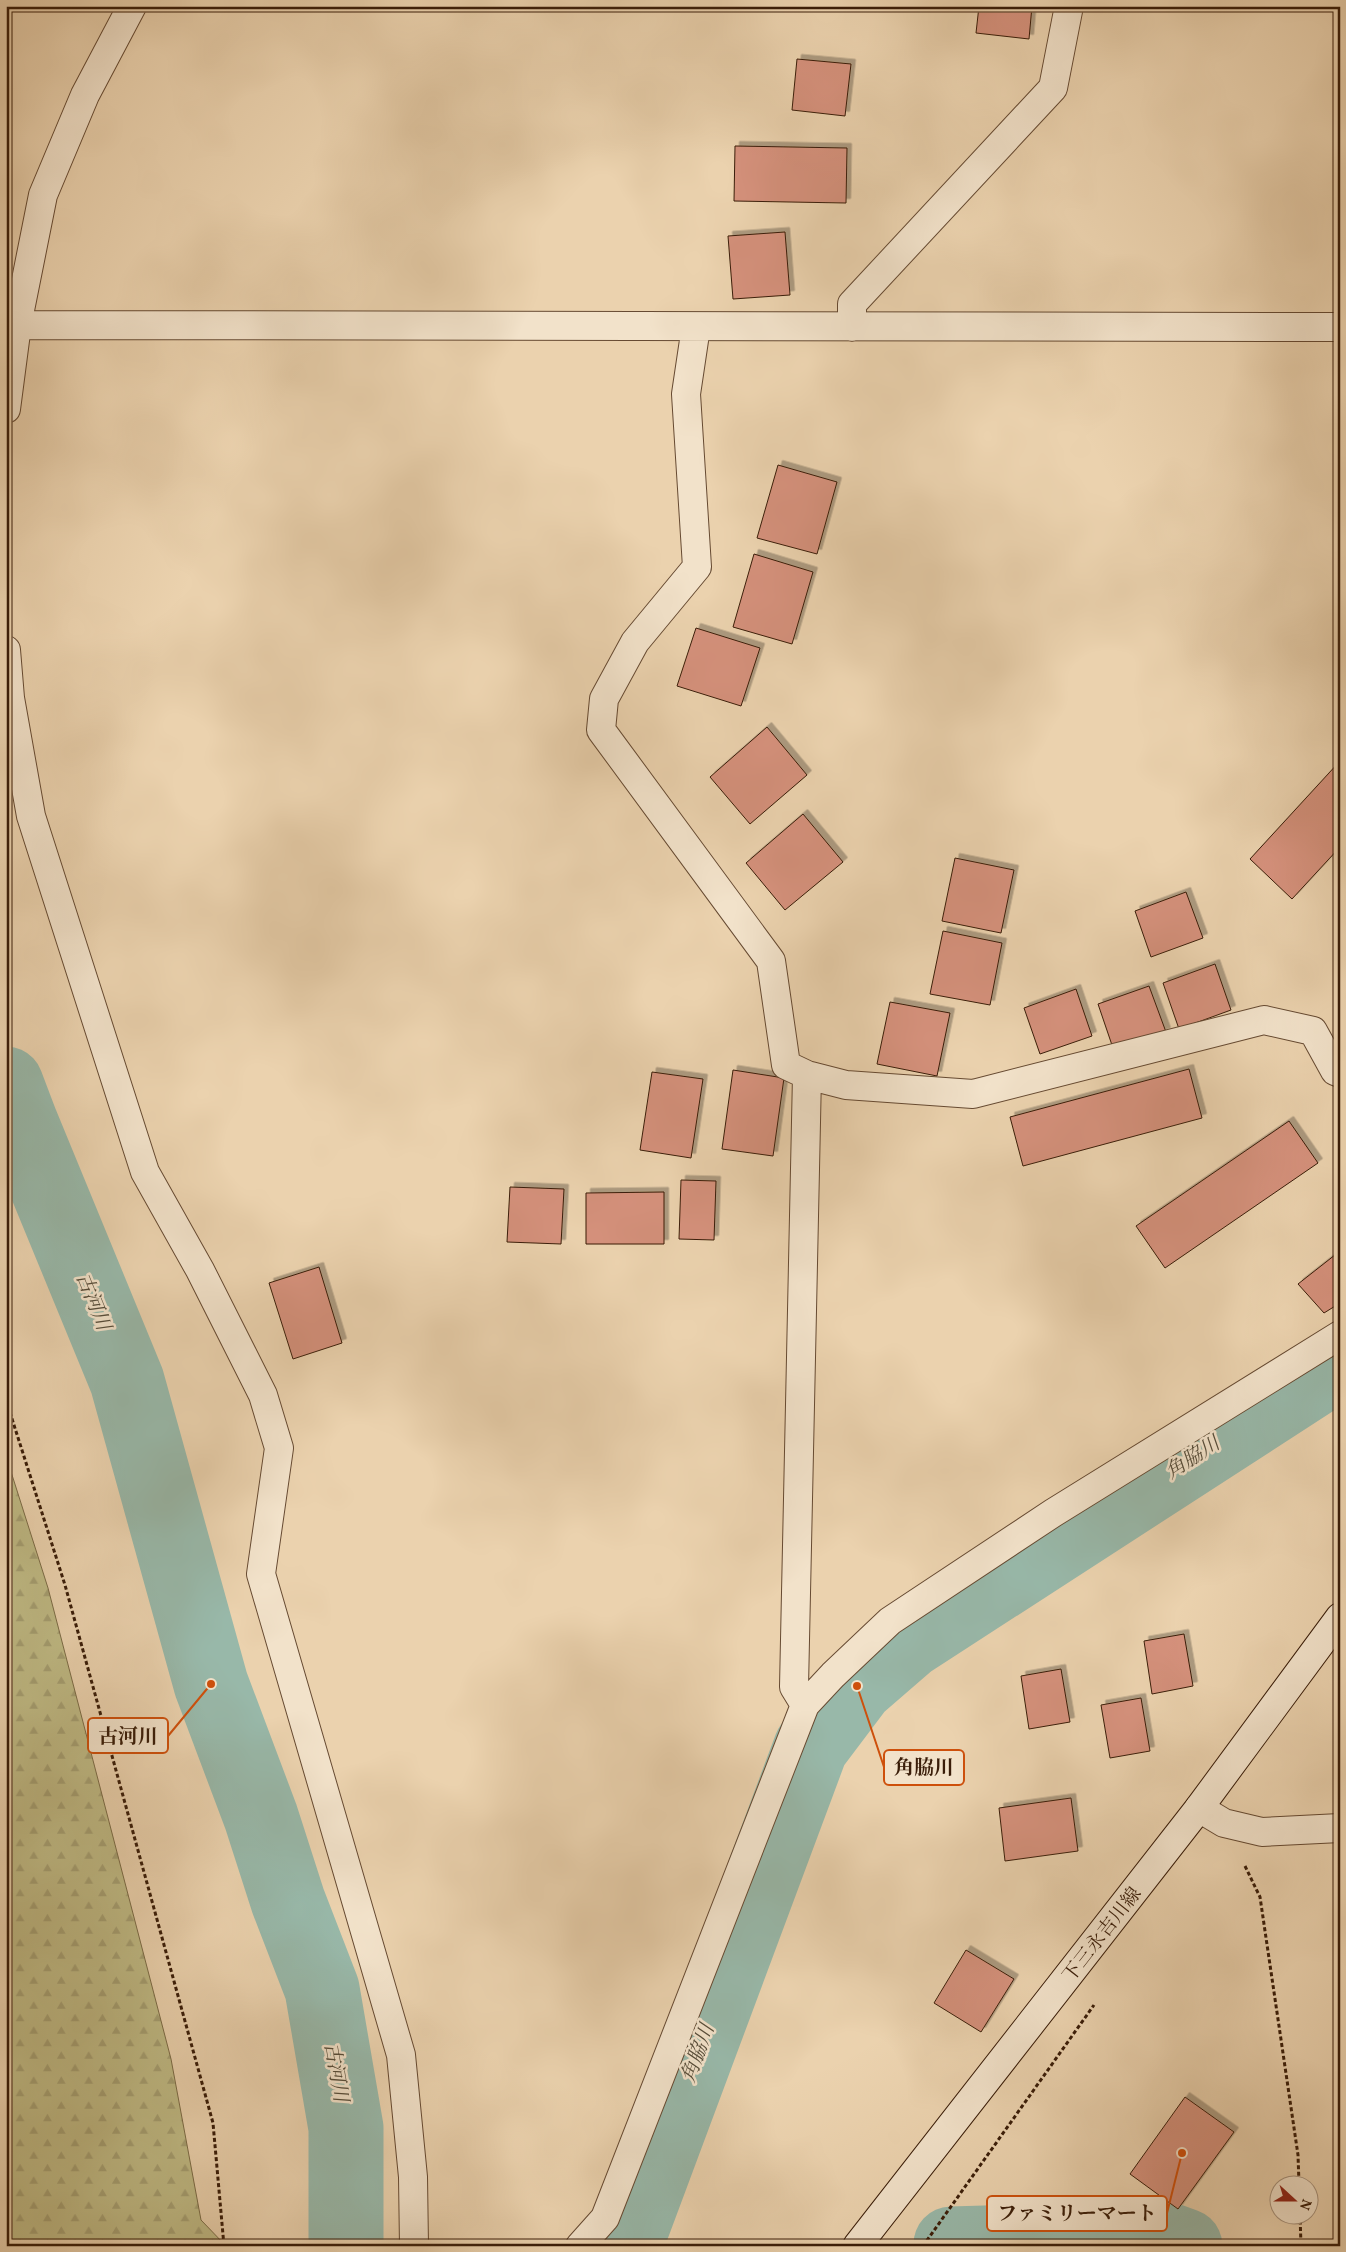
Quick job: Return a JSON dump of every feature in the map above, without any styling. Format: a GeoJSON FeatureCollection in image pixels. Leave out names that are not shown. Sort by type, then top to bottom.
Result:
{"type":"FeatureCollection","features":[{"type":"Feature","properties":{"kind":"street"},"geometry":{"type":"LineString","coordinates":[[6,409],[17,325],[43,195],[85,95],[132,6]]}},
{"type":"Feature","properties":{"kind":"street"},"geometry":{"type":"LineString","coordinates":[[852,326],[852,304],[1053,88],[1069,6]]}},
{"type":"Feature","properties":{"kind":"street"},"geometry":{"type":"LineString","coordinates":[[17,325],[1340,327]]}},
{"type":"Feature","properties":{"kind":"street"},"geometry":{"type":"LineString","coordinates":[[696,327],[686,394],[697,567],[635,642],[604,698],[602,730],[772,961],[786,1065],[807,1075],[846,1085],[973,1094],[1264,1020],[1313,1031],[1335,1071],[1340,1073]]}},
{"type":"Feature","properties":{"kind":"street"},"geometry":{"type":"LineString","coordinates":[[6,650],[10,698],[31,816],[145,1172],[200,1270],[263,1395],[279,1448],[261,1574],[401,2054],[413,2177],[414,2246]]}},
{"type":"Feature","properties":{"kind":"street"},"geometry":{"type":"LineString","coordinates":[[805,1705],[794,1688],[807,1075]]}},
{"type":"Feature","properties":{"kind":"street"},"geometry":{"type":"LineString","coordinates":[[580,2246],[605,2218],[805,1705],[833,1675],[890,1621],[1053,1513],[1340,1335]]}},
{"type":"Feature","properties":{"kind":"street","name":"下三永吉川線"},"geometry":{"type":"LineString","coordinates":[[857,2246],[1199,1808],[1340,1617]]}},
{"type":"Feature","properties":{"kind":"street"},"geometry":{"type":"LineString","coordinates":[[1199,1808],[1224,1823],[1262,1832],[1340,1828]]}},
{"type":"Feature","properties":{"kind":"path"},"geometry":{"type":"LineString","coordinates":[[6,1400],[65,1585],[213,2123],[224,2246]]}},
{"type":"Feature","properties":{"kind":"path"},"geometry":{"type":"LineString","coordinates":[[1224,1823],[1260,1898],[1298,2155],[1299,2174]]}},
{"type":"Feature","properties":{"kind":"path"},"geometry":{"type":"LineString","coordinates":[[1300,2224],[1301,2246]]}},
{"type":"Feature","properties":{"kind":"green space"},"geometry":{"type":"Polygon","coordinates":[[[6,1456],[48,1588],[171,2059],[201,2220],[226,2246],[6,2246],[6,1456]]]}},
{"type":"Feature","properties":{"kind":"building"},"geometry":{"type":"Polygon","coordinates":[[[979,6],[1032,6],[1029,39],[976,33],[979,6]]]}},
{"type":"Feature","properties":{"kind":"building"},"geometry":{"type":"Polygon","coordinates":[[[797,59],[851,64],[845,116],[792,110],[797,59]]]}},
{"type":"Feature","properties":{"kind":"building"},"geometry":{"type":"Polygon","coordinates":[[[735,146],[847,148],[846,203],[734,201],[735,146]]]}},
{"type":"Feature","properties":{"kind":"building"},"geometry":{"type":"Polygon","coordinates":[[[785,232],[790,295],[733,299],[728,236],[785,232]]]}},
{"type":"Feature","properties":{"kind":"building"},"geometry":{"type":"Polygon","coordinates":[[[778,465],[837,482],[817,554],[757,538],[778,465]]]}},
{"type":"Feature","properties":{"kind":"building"},"geometry":{"type":"Polygon","coordinates":[[[754,554],[813,572],[792,644],[733,627],[754,554]]]}},
{"type":"Feature","properties":{"kind":"building"},"geometry":{"type":"Polygon","coordinates":[[[696,628],[760,648],[741,706],[677,686],[696,628]]]}},
{"type":"Feature","properties":{"kind":"building"},"geometry":{"type":"Polygon","coordinates":[[[767,727],[807,775],[750,824],[710,777],[767,727]]]}},
{"type":"Feature","properties":{"kind":"building"},"geometry":{"type":"Polygon","coordinates":[[[1340,761],[1340,847],[1292,899],[1250,859],[1340,761]]]}},
{"type":"Feature","properties":{"kind":"building"},"geometry":{"type":"Polygon","coordinates":[[[803,814],[843,862],[785,910],[746,863],[803,814]]]}},
{"type":"Feature","properties":{"kind":"building"},"geometry":{"type":"Polygon","coordinates":[[[955,858],[1014,870],[1001,933],[942,921],[955,858]]]}},
{"type":"Feature","properties":{"kind":"building"},"geometry":{"type":"Polygon","coordinates":[[[1186,892],[1203,938],[1151,957],[1135,911],[1186,892]]]}},
{"type":"Feature","properties":{"kind":"building"},"geometry":{"type":"Polygon","coordinates":[[[943,931],[1002,943],[990,1005],[930,994],[943,931]]]}},
{"type":"Feature","properties":{"kind":"building"},"geometry":{"type":"Polygon","coordinates":[[[1215,964],[1231,1010],[1179,1029],[1163,983],[1215,964]]]}},
{"type":"Feature","properties":{"kind":"building"},"geometry":{"type":"Polygon","coordinates":[[[1149,986],[1166,1032],[1114,1051],[1098,1004],[1149,986]]]}},
{"type":"Feature","properties":{"kind":"building"},"geometry":{"type":"Polygon","coordinates":[[[1076,989],[1092,1036],[1040,1054],[1024,1008],[1076,989]]]}},
{"type":"Feature","properties":{"kind":"building"},"geometry":{"type":"Polygon","coordinates":[[[890,1002],[950,1013],[937,1076],[877,1064],[890,1002]]]}},
{"type":"Feature","properties":{"kind":"building"},"geometry":{"type":"Polygon","coordinates":[[[1189,1069],[1202,1118],[1023,1166],[1010,1117],[1189,1069]]]}},
{"type":"Feature","properties":{"kind":"building"},"geometry":{"type":"Polygon","coordinates":[[[733,1070],[784,1078],[773,1156],[722,1149],[733,1070]]]}},
{"type":"Feature","properties":{"kind":"building"},"geometry":{"type":"Polygon","coordinates":[[[652,1072],[703,1079],[691,1158],[640,1150],[652,1072]]]}},
{"type":"Feature","properties":{"kind":"building"},"geometry":{"type":"Polygon","coordinates":[[[1289,1121],[1318,1163],[1165,1268],[1136,1226],[1289,1121]]]}},
{"type":"Feature","properties":{"kind":"building"},"geometry":{"type":"Polygon","coordinates":[[[681,1180],[716,1181],[714,1240],[679,1239],[681,1180]]]}},
{"type":"Feature","properties":{"kind":"building"},"geometry":{"type":"Polygon","coordinates":[[[510,1187],[564,1189],[561,1244],[507,1242],[510,1187]]]}},
{"type":"Feature","properties":{"kind":"building"},"geometry":{"type":"Polygon","coordinates":[[[664,1192],[664,1244],[586,1244],[586,1193],[664,1192]]]}},
{"type":"Feature","properties":{"kind":"building"},"geometry":{"type":"Polygon","coordinates":[[[1340,1251],[1340,1303],[1324,1313],[1298,1284],[1340,1251]]]}},
{"type":"Feature","properties":{"kind":"building"},"geometry":{"type":"Polygon","coordinates":[[[319,1267],[342,1343],[293,1359],[269,1283],[319,1267]]]}},
{"type":"Feature","properties":{"kind":"building"},"geometry":{"type":"Polygon","coordinates":[[[1184,1634],[1193,1686],[1152,1694],[1144,1641],[1184,1634]]]}},
{"type":"Feature","properties":{"kind":"building"},"geometry":{"type":"Polygon","coordinates":[[[1061,1669],[1070,1722],[1029,1729],[1021,1676],[1061,1669]]]}},
{"type":"Feature","properties":{"kind":"building"},"geometry":{"type":"Polygon","coordinates":[[[1141,1698],[1150,1751],[1110,1758],[1101,1705],[1141,1698]]]}},
{"type":"Feature","properties":{"kind":"building"},"geometry":{"type":"Polygon","coordinates":[[[1071,1798],[1078,1851],[1005,1861],[999,1808],[1071,1798]]]}},
{"type":"Feature","properties":{"kind":"building"},"geometry":{"type":"Polygon","coordinates":[[[966,1950],[1014,1979],[981,2032],[934,2003],[966,1950]]]}},
{"type":"Feature","properties":{"kind":"building"},"geometry":{"type":"Polygon","coordinates":[[[1185,2097],[1234,2132],[1178,2209],[1130,2174],[1185,2097]]]}},
{"type":"Feature","properties":{"kind":"waterway","name":"古河川"},"geometry":{"type":"LineString","coordinates":[[6,1084],[127,1381],[211,1684],[261,1817],[288,1901],[322,1989],[346,2128],[346,2246]]}},
{"type":"Feature","properties":{"kind":"waterway","name":"角脇川"},"geometry":{"type":"LineString","coordinates":[[625,2246],[811,1747],[857,1686],[909,1641],[1340,1362]]}},
{"type":"Feature","properties":{"kind":"waterway"},"geometry":{"type":"LineString","coordinates":[[951,2244],[1163,2238],[1185,2246]]}},
{"type":"Feature","properties":{"kind":"place","name":"古河川"},"geometry":{"type":"Point","coordinates":[211,1684]}},
{"type":"Feature","properties":{"kind":"place","name":"角脇川"},"geometry":{"type":"Point","coordinates":[857,1686]}},
{"type":"Feature","properties":{"kind":"place","name":"ファミリーマート"},"geometry":{"type":"Point","coordinates":[1182,2153]}}]}
